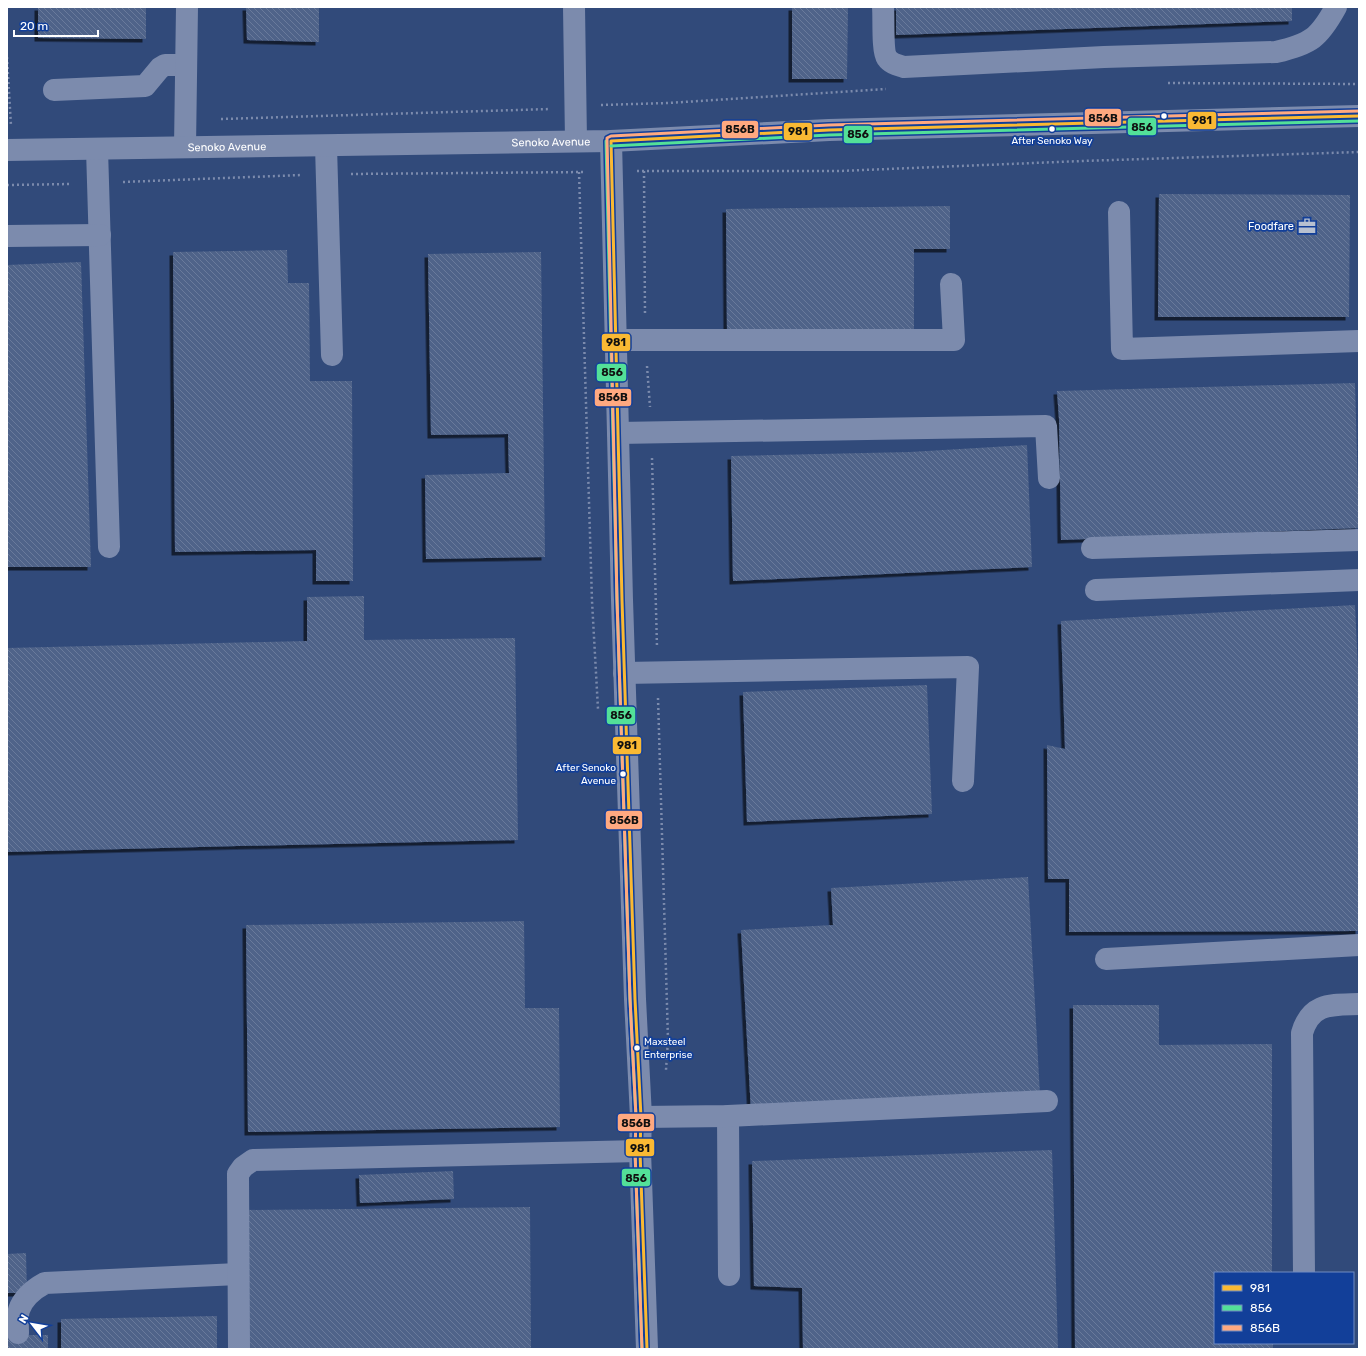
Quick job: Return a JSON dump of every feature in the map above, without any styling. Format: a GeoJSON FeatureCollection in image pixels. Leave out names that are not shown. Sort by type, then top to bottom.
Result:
{"type":"FeatureCollection","features":[{"type":"Feature","properties":{"kind":"street"},"geometry":{"type":"LineString","coordinates":[[185,147],[187,7]]}},
{"type":"Feature","properties":{"kind":"street"},"geometry":{"type":"LineString","coordinates":[[574,7],[576,141]]}},
{"type":"Feature","properties":{"kind":"street"},"geometry":{"type":"LineString","coordinates":[[883,7],[885,50],[887,58],[894,64],[904,67],[1104,57],[1276,52],[1295,48],[1311,41],[1325,27],[1336,7]]}},
{"type":"Feature","properties":{"kind":"street"},"geometry":{"type":"LineString","coordinates":[[54,90],[141,87],[145,86],[160,68],[165,65],[186,65]]}},
{"type":"Feature","properties":{"kind":"street","name":"Senoko Avenue"},"geometry":{"type":"LineString","coordinates":[[7,150],[611,141],[829,130],[1359,116]]}},
{"type":"Feature","properties":{"kind":"street"},"geometry":{"type":"LineString","coordinates":[[611,141],[624,673],[641,1118],[640,1151],[647,1349]]}},
{"type":"Feature","properties":{"kind":"street"},"geometry":{"type":"LineString","coordinates":[[326,146],[332,355]]}},
{"type":"Feature","properties":{"kind":"street"},"geometry":{"type":"LineString","coordinates":[[97,149],[109,547]]}},
{"type":"Feature","properties":{"kind":"street"},"geometry":{"type":"LineString","coordinates":[[1119,212],[1122,349],[1359,341]]}},
{"type":"Feature","properties":{"kind":"street"},"geometry":{"type":"LineString","coordinates":[[7,236],[100,235]]}},
{"type":"Feature","properties":{"kind":"street"},"geometry":{"type":"LineString","coordinates":[[616,340],[954,340],[951,284]]}},
{"type":"Feature","properties":{"kind":"street"},"geometry":{"type":"LineString","coordinates":[[618,433],[1046,426],[1049,478]]}},
{"type":"Feature","properties":{"kind":"street"},"geometry":{"type":"LineString","coordinates":[[1092,548],[1359,540]]}},
{"type":"Feature","properties":{"kind":"street"},"geometry":{"type":"LineString","coordinates":[[1096,590],[1359,580]]}},
{"type":"Feature","properties":{"kind":"street"},"geometry":{"type":"LineString","coordinates":[[624,673],[968,667],[963,781]]}},
{"type":"Feature","properties":{"kind":"street"},"geometry":{"type":"LineString","coordinates":[[1106,960],[1359,945]]}},
{"type":"Feature","properties":{"kind":"street"},"geometry":{"type":"LineString","coordinates":[[1304,1272],[1302,1033],[1305,1021],[1314,1012],[1329,1005],[1359,1004]]}},
{"type":"Feature","properties":{"kind":"street"},"geometry":{"type":"LineString","coordinates":[[641,1118],[728,1116],[1047,1101]]}},
{"type":"Feature","properties":{"kind":"street"},"geometry":{"type":"LineString","coordinates":[[728,1116],[729,1275]]}},
{"type":"Feature","properties":{"kind":"street"},"geometry":{"type":"LineString","coordinates":[[239,1348],[238,1174],[243,1166],[253,1160],[640,1151]]}},
{"type":"Feature","properties":{"kind":"street"},"geometry":{"type":"LineString","coordinates":[[18,1332],[18,1311],[34,1289],[45,1284],[238,1274]]}},
{"type":"Feature","properties":{"kind":"path"},"geometry":{"type":"LineString","coordinates":[[7,57],[11,126],[7,126]]}},
{"type":"Feature","properties":{"kind":"path"},"geometry":{"type":"LineString","coordinates":[[186,120],[576,108]]}},
{"type":"Feature","properties":{"kind":"path"},"geometry":{"type":"LineString","coordinates":[[611,172],[839,171],[1359,152]]}},
{"type":"Feature","properties":{"kind":"path"},"geometry":{"type":"LineString","coordinates":[[644,171],[646,340],[652,433],[668,1039],[666,1070]]}},
{"type":"Feature","properties":{"kind":"path"},"geometry":{"type":"LineString","coordinates":[[579,172],[592,602]]}},
{"type":"Feature","properties":{"kind":"building"},"geometry":{"type":"Polygon","coordinates":[[[38,7],[146,7],[146,39],[38,38],[38,7]]]}},
{"type":"Feature","properties":{"kind":"building"},"geometry":{"type":"Polygon","coordinates":[[[246,7],[319,7],[319,42],[247,40],[246,7]]]}},
{"type":"Feature","properties":{"kind":"building"},"geometry":{"type":"Polygon","coordinates":[[[792,7],[848,7],[847,79],[792,79],[792,7]]]}},
{"type":"Feature","properties":{"kind":"building"},"geometry":{"type":"Polygon","coordinates":[[[896,7],[1292,7],[1292,21],[896,35],[896,7]]]}},
{"type":"Feature","properties":{"kind":"building"},"geometry":{"type":"Polygon","coordinates":[[[1159,194],[1350,195],[1349,317],[1158,317],[1159,194]]]}},
{"type":"Feature","properties":{"kind":"building"},"geometry":{"type":"Polygon","coordinates":[[[950,206],[950,249],[914,249],[914,329],[727,331],[726,209],[950,206]]]}},
{"type":"Feature","properties":{"kind":"building"},"geometry":{"type":"Polygon","coordinates":[[[287,250],[288,283],[309,283],[310,381],[352,381],[353,581],[316,581],[316,550],[175,552],[173,252],[287,250]]]}},
{"type":"Feature","properties":{"kind":"building"},"geometry":{"type":"Polygon","coordinates":[[[541,252],[545,557],[426,559],[425,475],[509,473],[508,434],[431,435],[428,254],[541,252]]]}},
{"type":"Feature","properties":{"kind":"building"},"geometry":{"type":"Polygon","coordinates":[[[81,262],[91,567],[7,567],[7,265],[81,262]]]}},
{"type":"Feature","properties":{"kind":"building"},"geometry":{"type":"Polygon","coordinates":[[[1355,383],[1359,528],[1061,540],[1059,419],[1057,391],[1355,383]]]}},
{"type":"Feature","properties":{"kind":"building"},"geometry":{"type":"Polygon","coordinates":[[[1027,445],[1032,567],[733,581],[731,456],[910,452],[1027,445]]]}},
{"type":"Feature","properties":{"kind":"building"},"geometry":{"type":"Polygon","coordinates":[[[364,596],[364,640],[515,638],[518,840],[7,852],[7,648],[307,641],[307,597],[364,596]]]}},
{"type":"Feature","properties":{"kind":"building"},"geometry":{"type":"Polygon","coordinates":[[[1355,605],[1359,692],[1359,931],[1069,932],[1069,879],[1048,879],[1047,745],[1065,749],[1061,621],[1355,605]]]}},
{"type":"Feature","properties":{"kind":"building"},"geometry":{"type":"Polygon","coordinates":[[[927,685],[932,814],[747,822],[743,692],[927,685]]]}},
{"type":"Feature","properties":{"kind":"building"},"geometry":{"type":"Polygon","coordinates":[[[1028,877],[1040,1095],[751,1112],[741,930],[833,925],[831,888],[1028,877]]]}},
{"type":"Feature","properties":{"kind":"building"},"geometry":{"type":"Polygon","coordinates":[[[524,921],[525,1008],[559,1008],[560,1127],[248,1132],[246,925],[524,921]]]}},
{"type":"Feature","properties":{"kind":"building"},"geometry":{"type":"Polygon","coordinates":[[[1073,1005],[1159,1005],[1159,1045],[1272,1044],[1272,1272],[1214,1272],[1214,1344],[1273,1344],[1273,1349],[1075,1349],[1073,1005]]]}},
{"type":"Feature","properties":{"kind":"building"},"geometry":{"type":"Polygon","coordinates":[[[1052,1150],[1058,1349],[803,1349],[802,1288],[754,1286],[752,1161],[1052,1150]]]}},
{"type":"Feature","properties":{"kind":"building"},"geometry":{"type":"Polygon","coordinates":[[[453,1171],[454,1199],[360,1203],[359,1175],[453,1171]]]}},
{"type":"Feature","properties":{"kind":"building"},"geometry":{"type":"Polygon","coordinates":[[[530,1207],[531,1349],[245,1349],[244,1210],[530,1207]]]}},
{"type":"Feature","properties":{"kind":"building"},"geometry":{"type":"Polygon","coordinates":[[[26,1253],[27,1293],[7,1293],[7,1254],[26,1253]]]}},
{"type":"Feature","properties":{"kind":"building"},"geometry":{"type":"Polygon","coordinates":[[[217,1316],[217,1349],[61,1349],[61,1319],[217,1316]]]}},
{"type":"Feature","properties":{"kind":"building"},"geometry":{"type":"Polygon","coordinates":[[[7,1335],[48,1335],[48,1349],[7,1349],[7,1335]]]}},
{"type":"Feature","properties":{"kind":"transit line","name":"856B"},"geometry":{"type":"LineString","coordinates":[[642,1349],[635,1151],[636,1117],[630,999],[617,600],[607,138],[611,136],[829,125],[1359,111]]}},
{"type":"Feature","properties":{"kind":"transit line","name":"981"},"geometry":{"type":"LineString","coordinates":[[611,141],[829,130],[1359,116]]}},
{"type":"Feature","properties":{"kind":"transit line","name":"856"},"geometry":{"type":"LineString","coordinates":[[611,146],[829,135],[1359,121]]}},
{"type":"Feature","properties":{"kind":"transit line","name":"856"},"geometry":{"type":"LineString","coordinates":[[606,141],[617,600],[630,999],[636,1117],[635,1151],[642,1349]]}},
{"type":"Feature","properties":{"kind":"transit line","name":"981"},"geometry":{"type":"LineString","coordinates":[[611,141],[622,600],[635,999],[641,1117],[640,1151],[647,1349]]}},
{"type":"Feature","properties":{"kind":"place","name":"After Senoko Way"},"geometry":{"type":"Point","coordinates":[1052,129]}},
{"type":"Feature","properties":{"kind":"place","name":"Foodfare"},"geometry":{"type":"Point","coordinates":[1307,226]}},
{"type":"Feature","properties":{"kind":"place","name":"After Senoko Avenue"},"geometry":{"type":"Point","coordinates":[623,774]}},
{"type":"Feature","properties":{"kind":"place","name":"Maxsteel Enterprise"},"geometry":{"type":"Point","coordinates":[637,1048]}}]}
